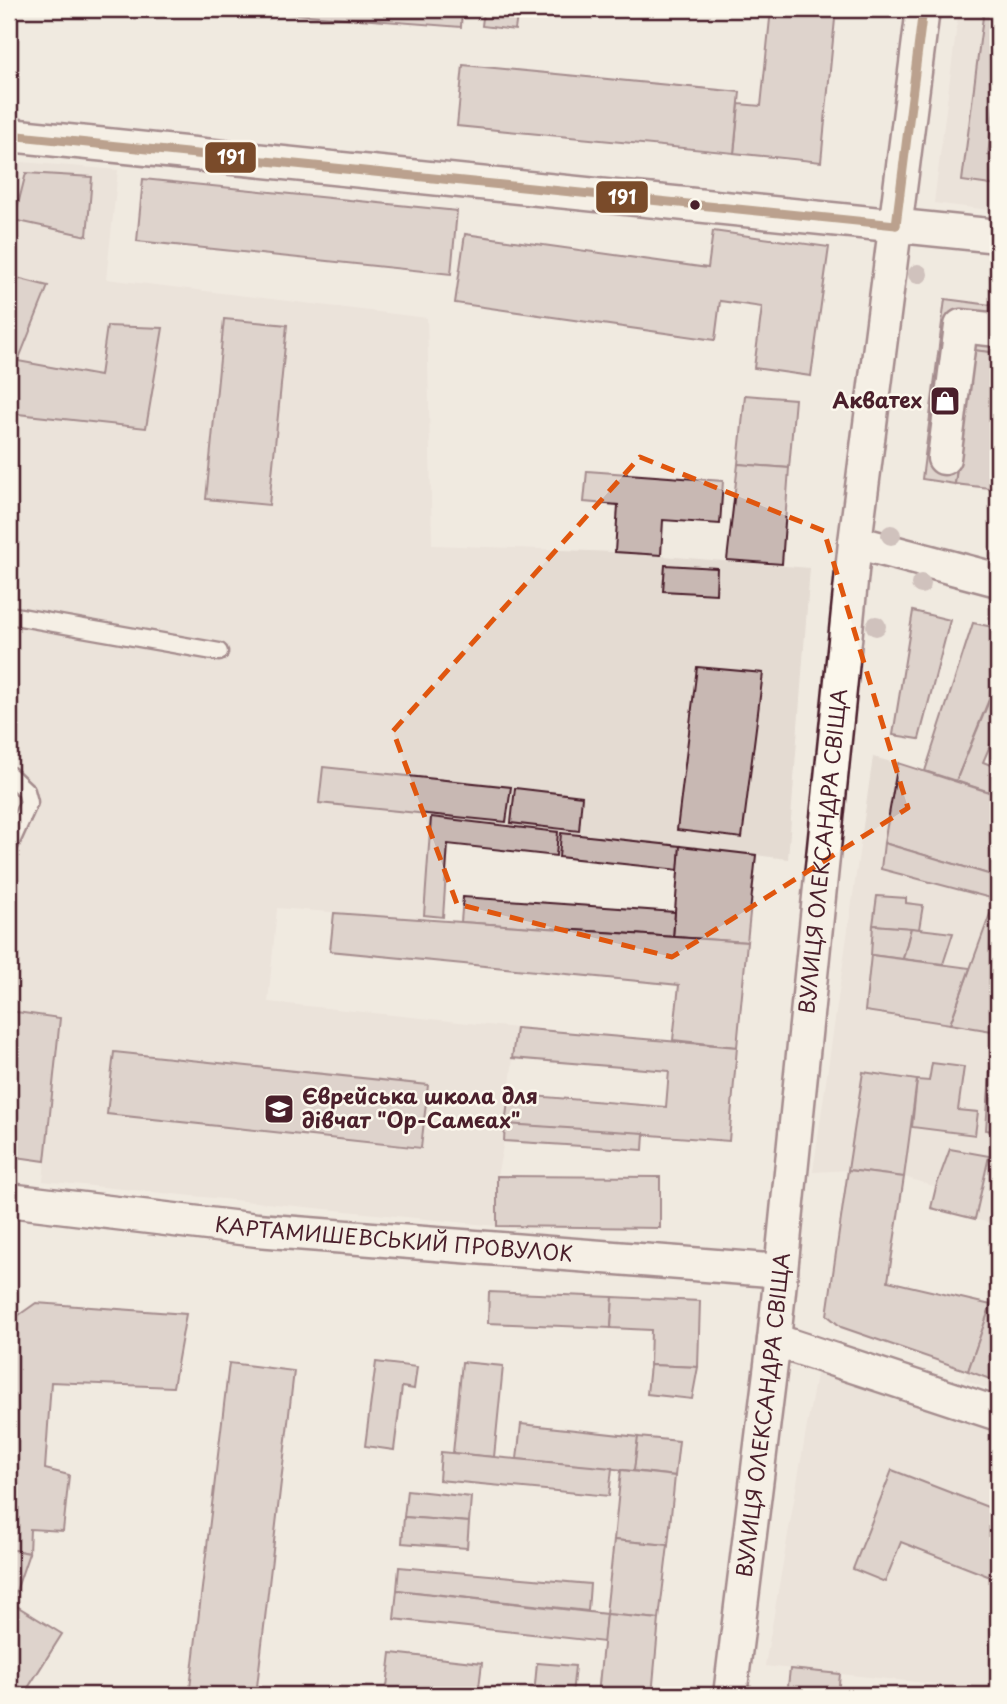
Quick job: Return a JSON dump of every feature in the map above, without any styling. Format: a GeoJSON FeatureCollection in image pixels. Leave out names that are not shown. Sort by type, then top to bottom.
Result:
{"type":"FeatureCollection","features":[{"type":"Feature","properties":{"kind":"street","name":"ВУЛИЦЯ ОЛЕКСАНДРА СВІЩА"},"geometry":{"type":"LineString","coordinates":[[730,1695],[774,1340],[855,542],[923,9]]}},
{"type":"Feature","properties":{"kind":"street"},"geometry":{"type":"LineString","coordinates":[[9,135],[998,236]]}},
{"type":"Feature","properties":{"kind":"street"},"geometry":{"type":"LineString","coordinates":[[944,458],[961,326],[998,330]]}},
{"type":"Feature","properties":{"kind":"street"},"geometry":{"type":"LineString","coordinates":[[855,542],[998,580]]}},
{"type":"Feature","properties":{"kind":"street","name":"КАРТАМИШЕВСЬКИЙ ПРОВУЛОК"},"geometry":{"type":"LineString","coordinates":[[9,1200],[257,1230],[781,1271]]}},
{"type":"Feature","properties":{"kind":"street"},"geometry":{"type":"LineString","coordinates":[[774,1340],[998,1414]]}},
{"type":"Feature","properties":{"kind":"lane"},"geometry":{"type":"LineString","coordinates":[[9,615],[219,652]]}},
{"type":"Feature","properties":{"kind":"lane"},"geometry":{"type":"LineString","coordinates":[[9,775],[26,791],[29,802],[9,846]]}},
{"type":"Feature","properties":{"kind":"highlighted area"},"geometry":{"type":"Polygon","coordinates":[[[640,457],[824,531],[908,808],[672,957],[457,904],[393,731],[640,457]]]}},
{"type":"Feature","properties":{"kind":"shaded area"},"geometry":{"type":"Polygon","coordinates":[[[959,9],[998,9],[998,211],[934,203],[959,9]]]}},
{"type":"Feature","properties":{"kind":"shaded area"},"geometry":{"type":"Polygon","coordinates":[[[9,161],[118,170],[106,279],[427,318],[432,545],[615,552],[810,568],[788,859],[431,817],[424,919],[277,908],[268,1002],[516,1028],[504,1141],[497,1176],[497,1226],[43,1181],[60,1018],[9,1011],[9,161]]]}},
{"type":"Feature","properties":{"kind":"shaded area"},"geometry":{"type":"Polygon","coordinates":[[[873,757],[998,795],[998,1225],[931,1208],[936,1187],[905,1177],[848,1170],[813,1172],[873,757]]]}},
{"type":"Feature","properties":{"kind":"shaded area"},"geometry":{"type":"Polygon","coordinates":[[[998,1284],[998,1393],[963,1379],[998,1284]]]}},
{"type":"Feature","properties":{"kind":"shaded area"},"geometry":{"type":"Polygon","coordinates":[[[820,1352],[998,1419],[998,1695],[933,1695],[936,1684],[765,1666],[820,1352]]]}},
{"type":"Feature","properties":{"kind":"building"},"geometry":{"type":"Polygon","coordinates":[[[231,9],[462,9],[461,27],[231,9]]]}},
{"type":"Feature","properties":{"kind":"building"},"geometry":{"type":"Polygon","coordinates":[[[484,9],[518,9],[515,30],[482,26],[484,9]]]}},
{"type":"Feature","properties":{"kind":"building"},"geometry":{"type":"Polygon","coordinates":[[[771,9],[836,9],[821,162],[734,153],[739,104],[761,106],[771,9]]]}},
{"type":"Feature","properties":{"kind":"building"},"geometry":{"type":"Polygon","coordinates":[[[984,9],[998,9],[998,77],[988,155],[998,156],[998,186],[962,181],[984,9]]]}},
{"type":"Feature","properties":{"kind":"building"},"geometry":{"type":"Polygon","coordinates":[[[463,65],[740,92],[734,153],[457,126],[463,65]]]}},
{"type":"Feature","properties":{"kind":"building"},"geometry":{"type":"Polygon","coordinates":[[[26,173],[92,177],[87,236],[14,220],[26,173]]]}},
{"type":"Feature","properties":{"kind":"building"},"geometry":{"type":"Polygon","coordinates":[[[143,179],[457,211],[451,274],[137,241],[143,179]]]}},
{"type":"Feature","properties":{"kind":"building"},"geometry":{"type":"Polygon","coordinates":[[[713,231],[829,247],[811,376],[754,368],[762,307],[720,301],[715,340],[455,303],[465,234],[708,268],[713,231]]]}},
{"type":"Feature","properties":{"kind":"building"},"geometry":{"type":"Polygon","coordinates":[[[9,276],[48,286],[18,361],[100,376],[107,326],[163,328],[146,428],[9,413],[9,276]]]}},
{"type":"Feature","properties":{"kind":"building"},"geometry":{"type":"Polygon","coordinates":[[[945,299],[998,306],[998,353],[973,350],[955,484],[922,479],[945,299]]]}},
{"type":"Feature","properties":{"kind":"building"},"geometry":{"type":"Polygon","coordinates":[[[224,319],[287,325],[269,505],[206,499],[224,319]]]}},
{"type":"Feature","properties":{"kind":"building"},"geometry":{"type":"Polygon","coordinates":[[[973,350],[998,353],[998,489],[955,484],[973,350]]]}},
{"type":"Feature","properties":{"kind":"building"},"geometry":{"type":"Polygon","coordinates":[[[745,395],[795,399],[789,468],[738,464],[745,395]]]}},
{"type":"Feature","properties":{"kind":"building"},"geometry":{"type":"Polygon","coordinates":[[[738,464],[789,468],[782,564],[727,560],[738,464]]]}},
{"type":"Feature","properties":{"kind":"building"},"geometry":{"type":"Polygon","coordinates":[[[587,471],[723,481],[720,524],[663,520],[661,555],[615,552],[618,505],[584,502],[587,471]]]}},
{"type":"Feature","properties":{"kind":"building"},"geometry":{"type":"Polygon","coordinates":[[[665,565],[717,568],[716,594],[663,591],[665,565]]]}},
{"type":"Feature","properties":{"kind":"building"},"geometry":{"type":"Polygon","coordinates":[[[913,611],[950,620],[919,739],[893,735],[913,611]]]}},
{"type":"Feature","properties":{"kind":"building"},"geometry":{"type":"Polygon","coordinates":[[[973,623],[998,628],[998,677],[956,781],[925,771],[973,623]]]}},
{"type":"Feature","properties":{"kind":"building"},"geometry":{"type":"Polygon","coordinates":[[[697,667],[763,673],[742,838],[677,830],[697,667]]]}},
{"type":"Feature","properties":{"kind":"building"},"geometry":{"type":"Polygon","coordinates":[[[994,689],[998,690],[998,727],[983,762],[998,768],[996,794],[956,781],[994,689]]]}},
{"type":"Feature","properties":{"kind":"building"},"geometry":{"type":"Polygon","coordinates":[[[898,763],[998,795],[998,877],[884,843],[898,763]]]}},
{"type":"Feature","properties":{"kind":"building"},"geometry":{"type":"Polygon","coordinates":[[[323,767],[511,787],[506,822],[319,803],[323,767]]]}},
{"type":"Feature","properties":{"kind":"building"},"geometry":{"type":"Polygon","coordinates":[[[515,788],[582,796],[579,831],[511,823],[515,788]]]}},
{"type":"Feature","properties":{"kind":"building"},"geometry":{"type":"Polygon","coordinates":[[[431,817],[558,832],[556,856],[448,844],[443,917],[424,915],[431,817]]]}},
{"type":"Feature","properties":{"kind":"building"},"geometry":{"type":"Polygon","coordinates":[[[561,833],[680,846],[679,870],[559,857],[561,833]]]}},
{"type":"Feature","properties":{"kind":"building"},"geometry":{"type":"Polygon","coordinates":[[[884,843],[998,877],[998,900],[881,869],[884,843]]]}},
{"type":"Feature","properties":{"kind":"building"},"geometry":{"type":"Polygon","coordinates":[[[680,846],[756,855],[747,942],[673,937],[680,846]]]}},
{"type":"Feature","properties":{"kind":"building"},"geometry":{"type":"Polygon","coordinates":[[[877,896],[906,898],[906,903],[923,905],[919,929],[873,925],[877,896]]]}},
{"type":"Feature","properties":{"kind":"building"},"geometry":{"type":"Polygon","coordinates":[[[463,897],[675,912],[673,937],[461,922],[463,897]]]}},
{"type":"Feature","properties":{"kind":"building"},"geometry":{"type":"Polygon","coordinates":[[[334,913],[747,942],[737,1047],[673,1040],[679,985],[330,951],[334,913]]]}},
{"type":"Feature","properties":{"kind":"building"},"geometry":{"type":"Polygon","coordinates":[[[990,914],[998,915],[998,1032],[950,1024],[990,914]]]}},
{"type":"Feature","properties":{"kind":"building"},"geometry":{"type":"Polygon","coordinates":[[[873,925],[911,928],[903,959],[871,955],[873,925]]]}},
{"type":"Feature","properties":{"kind":"building"},"geometry":{"type":"Polygon","coordinates":[[[911,928],[953,933],[943,964],[903,959],[911,928]]]}},
{"type":"Feature","properties":{"kind":"building"},"geometry":{"type":"Polygon","coordinates":[[[871,955],[970,968],[950,1024],[865,1011],[871,955]]]}},
{"type":"Feature","properties":{"kind":"building"},"geometry":{"type":"Polygon","coordinates":[[[9,1011],[60,1018],[45,1161],[9,1156],[9,1011]]]}},
{"type":"Feature","properties":{"kind":"building"},"geometry":{"type":"Polygon","coordinates":[[[516,1028],[737,1047],[729,1141],[505,1124],[509,1094],[666,1107],[669,1071],[512,1058],[516,1028]]]}},
{"type":"Feature","properties":{"kind":"building"},"geometry":{"type":"Polygon","coordinates":[[[998,1047],[998,1075],[990,1072],[998,1047]]]}},
{"type":"Feature","properties":{"kind":"building"},"geometry":{"type":"Polygon","coordinates":[[[114,1052],[428,1085],[421,1148],[107,1114],[114,1052]]]}},
{"type":"Feature","properties":{"kind":"building"},"geometry":{"type":"Polygon","coordinates":[[[932,1063],[964,1067],[958,1110],[978,1112],[975,1135],[912,1127],[917,1080],[929,1081],[932,1063]]]}},
{"type":"Feature","properties":{"kind":"building"},"geometry":{"type":"Polygon","coordinates":[[[863,1072],[917,1080],[904,1177],[848,1170],[863,1072]]]}},
{"type":"Feature","properties":{"kind":"building"},"geometry":{"type":"Polygon","coordinates":[[[990,1072],[998,1075],[998,1132],[986,1130],[990,1072]]]}},
{"type":"Feature","properties":{"kind":"building"},"geometry":{"type":"Polygon","coordinates":[[[505,1124],[644,1133],[643,1150],[504,1141],[505,1124]]]}},
{"type":"Feature","properties":{"kind":"building"},"geometry":{"type":"Polygon","coordinates":[[[950,1149],[989,1156],[975,1219],[931,1208],[950,1149]]]}},
{"type":"Feature","properties":{"kind":"building"},"geometry":{"type":"Polygon","coordinates":[[[848,1170],[904,1177],[888,1281],[991,1305],[968,1371],[841,1327],[827,1315],[848,1170]]]}},
{"type":"Feature","properties":{"kind":"building"},"geometry":{"type":"Polygon","coordinates":[[[497,1176],[660,1177],[660,1228],[497,1226],[497,1176]]]}},
{"type":"Feature","properties":{"kind":"building"},"geometry":{"type":"Polygon","coordinates":[[[998,1284],[998,1382],[968,1371],[998,1284]]]}},
{"type":"Feature","properties":{"kind":"building"},"geometry":{"type":"Polygon","coordinates":[[[489,1292],[613,1297],[611,1328],[488,1323],[489,1292]]]}},
{"type":"Feature","properties":{"kind":"building"},"geometry":{"type":"Polygon","coordinates":[[[613,1297],[700,1301],[698,1367],[650,1365],[651,1330],[611,1328],[613,1297]]]}},
{"type":"Feature","properties":{"kind":"building"},"geometry":{"type":"Polygon","coordinates":[[[36,1303],[186,1314],[173,1387],[51,1382],[45,1469],[69,1475],[63,1531],[30,1529],[29,1553],[9,1549],[9,1322],[36,1303]]]}},
{"type":"Feature","properties":{"kind":"building"},"geometry":{"type":"Polygon","coordinates":[[[376,1362],[417,1367],[414,1389],[402,1387],[394,1450],[365,1446],[376,1362]]]}},
{"type":"Feature","properties":{"kind":"building"},"geometry":{"type":"Polygon","coordinates":[[[462,1362],[503,1366],[494,1457],[453,1453],[462,1362]]]}},
{"type":"Feature","properties":{"kind":"building"},"geometry":{"type":"Polygon","coordinates":[[[229,1363],[294,1371],[256,1695],[190,1688],[229,1363]]]}},
{"type":"Feature","properties":{"kind":"building"},"geometry":{"type":"Polygon","coordinates":[[[650,1365],[698,1367],[692,1399],[647,1394],[650,1365]]]}},
{"type":"Feature","properties":{"kind":"building"},"geometry":{"type":"Polygon","coordinates":[[[521,1424],[638,1437],[634,1471],[517,1459],[521,1424]]]}},
{"type":"Feature","properties":{"kind":"building"},"geometry":{"type":"Polygon","coordinates":[[[638,1437],[679,1441],[675,1476],[634,1471],[638,1437]]]}},
{"type":"Feature","properties":{"kind":"building"},"geometry":{"type":"Polygon","coordinates":[[[441,1452],[612,1468],[609,1496],[439,1480],[441,1452]]]}},
{"type":"Feature","properties":{"kind":"building"},"geometry":{"type":"Polygon","coordinates":[[[621,1470],[675,1476],[668,1545],[614,1540],[621,1470]]]}},
{"type":"Feature","properties":{"kind":"building"},"geometry":{"type":"Polygon","coordinates":[[[892,1470],[998,1511],[998,1580],[901,1542],[885,1582],[853,1569],[892,1470]]]}},
{"type":"Feature","properties":{"kind":"building"},"geometry":{"type":"Polygon","coordinates":[[[407,1490],[471,1497],[469,1522],[404,1517],[407,1490]]]}},
{"type":"Feature","properties":{"kind":"building"},"geometry":{"type":"Polygon","coordinates":[[[404,1517],[469,1522],[467,1548],[402,1543],[404,1517]]]}},
{"type":"Feature","properties":{"kind":"building"},"geometry":{"type":"Polygon","coordinates":[[[614,1540],[668,1545],[659,1619],[606,1614],[614,1540]]]}},
{"type":"Feature","properties":{"kind":"building"},"geometry":{"type":"Polygon","coordinates":[[[9,1549],[29,1553],[12,1603],[62,1634],[26,1691],[9,1680],[9,1549]]]}},
{"type":"Feature","properties":{"kind":"building"},"geometry":{"type":"Polygon","coordinates":[[[399,1567],[590,1584],[588,1611],[397,1590],[399,1567]]]}},
{"type":"Feature","properties":{"kind":"building"},"geometry":{"type":"Polygon","coordinates":[[[397,1590],[606,1614],[604,1642],[394,1619],[397,1590]]]}},
{"type":"Feature","properties":{"kind":"building"},"geometry":{"type":"Polygon","coordinates":[[[606,1614],[659,1619],[652,1695],[598,1695],[606,1614]]]}},
{"type":"Feature","properties":{"kind":"building"},"geometry":{"type":"Polygon","coordinates":[[[391,1653],[482,1663],[478,1695],[386,1695],[391,1653]]]}},
{"type":"Feature","properties":{"kind":"building"},"geometry":{"type":"Polygon","coordinates":[[[537,1663],[575,1666],[572,1695],[534,1695],[537,1663]]]}},
{"type":"Feature","properties":{"kind":"building"},"geometry":{"type":"Polygon","coordinates":[[[790,1669],[840,1674],[838,1695],[787,1695],[790,1669]]]}},
{"type":"Feature","properties":{"kind":"transit line","name":"191"},"geometry":{"type":"LineString","coordinates":[[896,225],[923,9]]}},
{"type":"Feature","properties":{"kind":"transit line","name":"191"},"geometry":{"type":"LineString","coordinates":[[9,135],[896,225]]}},
{"type":"Feature","properties":{"kind":"place","name":"Акватех"},"geometry":{"type":"Point","coordinates":[945,401]}},
{"type":"Feature","properties":{"kind":"place","name":"Єврейська школа для дівчат \"Ор-Самєах\""},"geometry":{"type":"Point","coordinates":[279,1109]}}]}
